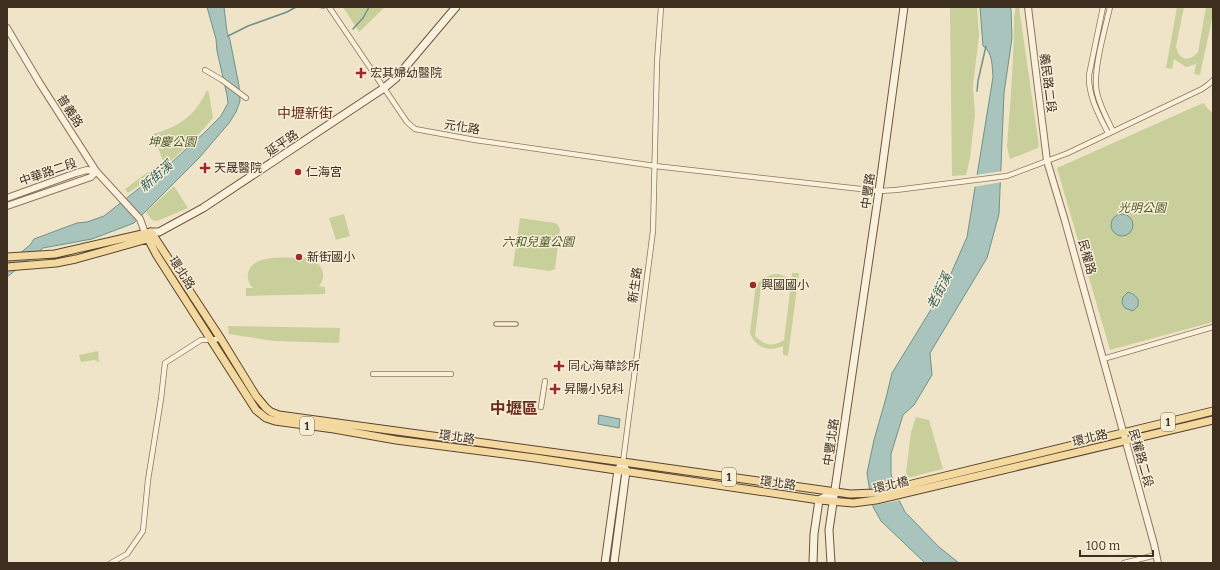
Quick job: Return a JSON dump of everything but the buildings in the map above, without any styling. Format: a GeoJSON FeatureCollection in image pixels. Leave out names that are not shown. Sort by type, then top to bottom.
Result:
{"type":"FeatureCollection","features":[{"type":"Feature","properties":{"kind":"main road","name":"延平路"},"geometry":{"type":"LineString","coordinates":[[7,266],[56,263],[76,259],[150,233],[203,208],[384,88],[396,78],[456,7]]}},
{"type":"Feature","properties":{"kind":"main road","name":"中豐路"},"geometry":{"type":"LineString","coordinates":[[852,378],[904,7]]}},
{"type":"Feature","properties":{"kind":"main road","name":"延平路"},"geometry":{"type":"LineString","coordinates":[[7,257],[55,254],[150,233]]}},
{"type":"Feature","properties":{"kind":"main road","name":"環北路"},"geometry":{"type":"LineString","coordinates":[[150,233],[221,338],[256,396],[266,408],[279,415],[835,492],[864,494]]}},
{"type":"Feature","properties":{"kind":"main road","name":"環北路"},"geometry":{"type":"LineString","coordinates":[[150,233],[154,250],[256,410],[266,418],[292,424],[334,429],[396,440],[535,458],[819,500],[865,502]]}},
{"type":"Feature","properties":{"kind":"main road","name":"中豐北路"},"geometry":{"type":"LineString","coordinates":[[831,563],[829,530],[852,378]]}},
{"type":"Feature","properties":{"kind":"main road","name":"1"},"geometry":{"type":"LineString","coordinates":[[1123,433],[1213,411]]}},
{"type":"Feature","properties":{"kind":"main road","name":"1"},"geometry":{"type":"LineString","coordinates":[[1125,441],[1213,420]]}},
{"type":"Feature","properties":{"kind":"main road","name":"環北路"},"geometry":{"type":"LineString","coordinates":[[918,482],[1123,433]]}},
{"type":"Feature","properties":{"kind":"main road","name":"環北路"},"geometry":{"type":"LineString","coordinates":[[921,490],[1125,441]]}},
{"type":"Feature","properties":{"kind":"main road"},"geometry":{"type":"LineString","coordinates":[[605,563],[618,470],[623,462]]}},
{"type":"Feature","properties":{"kind":"main road","name":"新生路"},"geometry":{"type":"LineString","coordinates":[[614,563],[626,471],[623,462]]}},
{"type":"Feature","properties":{"kind":"main road","name":"環北橋"},"geometry":{"type":"LineString","coordinates":[[864,494],[875,493],[918,482]]}},
{"type":"Feature","properties":{"kind":"main road","name":"環北橋"},"geometry":{"type":"LineString","coordinates":[[865,502],[921,490]]}},
{"type":"Feature","properties":{"kind":"main road"},"geometry":{"type":"LineString","coordinates":[[813,563],[814,534],[819,500],[835,492]]}},
{"type":"Feature","properties":{"kind":"street","name":"元化路"},"geometry":{"type":"LineString","coordinates":[[329,7],[407,122],[415,129],[475,140],[655,166],[879,191],[1007,176],[1068,153],[1202,89],[1213,80]]}},
{"type":"Feature","properties":{"kind":"street","name":"新生路"},"geometry":{"type":"LineString","coordinates":[[623,462],[653,231],[657,62],[661,7]]}},
{"type":"Feature","properties":{"kind":"street","name":"義民路二段"},"geometry":{"type":"LineString","coordinates":[[1028,7],[1047,161]]}},
{"type":"Feature","properties":{"kind":"street"},"geometry":{"type":"LineString","coordinates":[[1103,7],[1088,85],[1094,104],[1108,133]]}},
{"type":"Feature","properties":{"kind":"street"},"geometry":{"type":"LineString","coordinates":[[1110,7],[1096,76],[1096,92],[1113,131]]}},
{"type":"Feature","properties":{"kind":"street","name":"普義路"},"geometry":{"type":"LineString","coordinates":[[7,28],[39,82],[96,171],[140,219],[150,233]]}},
{"type":"Feature","properties":{"kind":"street"},"geometry":{"type":"LineString","coordinates":[[205,70],[222,80],[246,98]]}},
{"type":"Feature","properties":{"kind":"street","name":"民權路"},"geometry":{"type":"LineString","coordinates":[[1047,161],[1067,226],[1104,359]]}},
{"type":"Feature","properties":{"kind":"street","name":"中華路二段"},"geometry":{"type":"LineString","coordinates":[[7,198],[76,173],[87,170],[96,171]]}},
{"type":"Feature","properties":{"kind":"street","name":"中華路二段"},"geometry":{"type":"LineString","coordinates":[[7,206],[91,177],[96,171]]}},
{"type":"Feature","properties":{"kind":"street"},"geometry":{"type":"LineString","coordinates":[[496,324],[516,324]]}},
{"type":"Feature","properties":{"kind":"street"},"geometry":{"type":"LineString","coordinates":[[1104,359],[1213,327]]}},
{"type":"Feature","properties":{"kind":"street"},"geometry":{"type":"LineString","coordinates":[[111,563],[127,554],[143,530],[148,480],[161,400],[165,363],[201,340],[221,338]]}},
{"type":"Feature","properties":{"kind":"street","name":"民權路二段"},"geometry":{"type":"LineString","coordinates":[[1104,359],[1158,563]]}},
{"type":"Feature","properties":{"kind":"street"},"geometry":{"type":"LineString","coordinates":[[373,374],[451,374]]}},
{"type":"Feature","properties":{"kind":"street"},"geometry":{"type":"LineString","coordinates":[[542,407],[545,381]]}},
{"type":"Feature","properties":{"kind":"street"},"geometry":{"type":"LineString","coordinates":[[445,446],[446,438]]}},
{"type":"Feature","properties":{"kind":"street"},"geometry":{"type":"LineString","coordinates":[[535,458],[536,450]]}},
{"type":"Feature","properties":{"kind":"street"},"geometry":{"type":"LineString","coordinates":[[1124,563],[1156,555]]}},
{"type":"Feature","properties":{"kind":"green space"},"geometry":{"type":"Polygon","coordinates":[[[343,7],[385,7],[359,32],[343,7]]]}},
{"type":"Feature","properties":{"kind":"green space"},"geometry":{"type":"Polygon","coordinates":[[[950,7],[977,7],[979,35],[973,86],[975,115],[970,158],[966,175],[952,176],[950,7]]]}},
{"type":"Feature","properties":{"kind":"green space"},"geometry":{"type":"Polygon","coordinates":[[[1015,7],[1019,7],[1039,146],[1038,148],[1010,159],[1007,147],[1013,67],[1015,7]]]}},
{"type":"Feature","properties":{"kind":"green space"},"geometry":{"type":"Polygon","coordinates":[[[1177,7],[1184,7],[1176,47],[1182,57],[1188,59],[1198,52],[1206,7],[1213,7],[1213,14],[1200,75],[1194,74],[1196,64],[1186,67],[1174,59],[1172,69],[1166,68],[1177,7]]]}},
{"type":"Feature","properties":{"kind":"green space","name":"坤慶公園"},"geometry":{"type":"Polygon","coordinates":[[[207,90],[209,93],[213,118],[174,158],[128,193],[125,189],[163,161],[153,134],[163,131],[186,119],[197,107],[207,90]]]}},
{"type":"Feature","properties":{"kind":"green space","name":"光明公園"},"geometry":{"type":"Polygon","coordinates":[[[1203,103],[1213,114],[1213,322],[1110,350],[1057,168],[1203,103]]]}},
{"type":"Feature","properties":{"kind":"green space"},"geometry":{"type":"Polygon","coordinates":[[[174,186],[188,208],[157,221],[152,220],[146,212],[174,186]]]}},
{"type":"Feature","properties":{"kind":"green space"},"geometry":{"type":"Polygon","coordinates":[[[344,214],[350,236],[336,240],[329,218],[344,214]]]}},
{"type":"Feature","properties":{"kind":"green space","name":"六和兒童公園"},"geometry":{"type":"Polygon","coordinates":[[[520,218],[557,224],[560,229],[555,269],[550,271],[513,266],[520,218]]]}},
{"type":"Feature","properties":{"kind":"green space"},"geometry":{"type":"Polygon","coordinates":[[[281,257],[305,258],[315,262],[321,268],[323,277],[319,286],[325,287],[325,294],[246,296],[246,288],[253,288],[250,285],[248,273],[256,262],[264,259],[281,257]]]}},
{"type":"Feature","properties":{"kind":"green space"},"geometry":{"type":"Polygon","coordinates":[[[792,273],[799,273],[788,356],[783,355],[783,346],[772,349],[763,347],[756,342],[750,333],[756,284],[773,274],[782,275],[791,281],[792,273]],[[778,280],[768,282],[761,288],[755,336],[766,344],[776,344],[784,340],[790,291],[787,286],[778,280]]]}},
{"type":"Feature","properties":{"kind":"green space"},"geometry":{"type":"Polygon","coordinates":[[[228,326],[340,328],[339,343],[274,341],[229,334],[228,326]]]}},
{"type":"Feature","properties":{"kind":"green space"},"geometry":{"type":"Polygon","coordinates":[[[98,351],[99,362],[94,360],[81,362],[79,355],[98,351]]]}},
{"type":"Feature","properties":{"kind":"green space"},"geometry":{"type":"Polygon","coordinates":[[[916,417],[929,420],[943,469],[907,478],[906,472],[911,432],[916,417]]]}},
{"type":"Feature","properties":{"kind":"water","name":"新街溪"},"geometry":{"type":"Polygon","coordinates":[[[207,7],[224,7],[227,32],[239,86],[240,101],[236,112],[229,123],[199,158],[134,223],[92,239],[43,248],[7,277],[7,264],[30,245],[34,239],[77,223],[87,222],[104,216],[171,163],[221,116],[228,103],[227,95],[217,51],[216,39],[207,7]]]}},
{"type":"Feature","properties":{"kind":"water"},"geometry":{"type":"Polygon","coordinates":[[[980,7],[1010,7],[1011,9],[1012,38],[1004,93],[999,214],[987,258],[930,353],[932,375],[914,405],[903,415],[891,454],[891,474],[899,500],[905,512],[939,547],[959,563],[925,563],[881,521],[872,505],[867,473],[874,440],[892,373],[946,285],[967,237],[993,77],[989,52],[983,46],[980,7]]]}},
{"type":"Feature","properties":{"kind":"water"},"geometry":{"type":"Polygon","coordinates":[[[1122,214],[1126,215],[1132,221],[1132,229],[1126,235],[1122,236],[1118,235],[1112,229],[1111,225],[1112,221],[1118,215],[1122,214]]]}},
{"type":"Feature","properties":{"kind":"water"},"geometry":{"type":"Polygon","coordinates":[[[1128,292],[1135,295],[1138,299],[1138,306],[1133,311],[1125,308],[1122,303],[1123,297],[1128,292]]]}},
{"type":"Feature","properties":{"kind":"water"},"geometry":{"type":"Polygon","coordinates":[[[599,415],[620,419],[619,428],[598,424],[599,415]]]}},
{"type":"Feature","properties":{"kind":"pier"},"geometry":{"type":"Polygon","coordinates":[[[1003,171],[1002,182],[973,187],[975,175],[1003,171]]]}},
{"type":"Feature","properties":{"kind":"pier"},"geometry":{"type":"Polygon","coordinates":[[[896,483],[901,500],[870,506],[867,490],[896,483]]]}},
{"type":"Feature","properties":{"kind":"waterway"},"geometry":{"type":"LineString","coordinates":[[228,36],[248,26],[287,12],[296,7]]}},
{"type":"Feature","properties":{"kind":"waterway"},"geometry":{"type":"LineString","coordinates":[[317,7],[324,8]]}},
{"type":"Feature","properties":{"kind":"waterway"},"geometry":{"type":"LineString","coordinates":[[353,29],[363,18],[369,7]]}},
{"type":"Feature","properties":{"kind":"waterway"},"geometry":{"type":"LineString","coordinates":[[977,91],[986,46]]}},
{"type":"Feature","properties":{"kind":"place","name":"宏其婦幼醫院"},"geometry":{"type":"Point","coordinates":[361,73]}},
{"type":"Feature","properties":{"kind":"place","name":"天晟醫院"},"geometry":{"type":"Point","coordinates":[205,168]}},
{"type":"Feature","properties":{"kind":"place","name":"仁海宮"},"geometry":{"type":"Point","coordinates":[298,172]}},
{"type":"Feature","properties":{"kind":"place","name":"新街國小"},"geometry":{"type":"Point","coordinates":[299,257]}},
{"type":"Feature","properties":{"kind":"place","name":"興國國小"},"geometry":{"type":"Point","coordinates":[753,285]}},
{"type":"Feature","properties":{"kind":"place","name":"同心海華診所"},"geometry":{"type":"Point","coordinates":[559,366]}},
{"type":"Feature","properties":{"kind":"place","name":"昇陽小兒科"},"geometry":{"type":"Point","coordinates":[555,389]}},
{"type":"Feature","properties":{"kind":"district","name":"中壢新街"},"geometry":{"type":"Point","coordinates":[305,113]}},
{"type":"Feature","properties":{"kind":"district","name":"中壢區"},"geometry":{"type":"Point","coordinates":[514,408]}},
{"type":"Feature","properties":{"kind":"water label","name":"老街溪"},"geometry":{"type":"Point","coordinates":[939,291]}}]}
